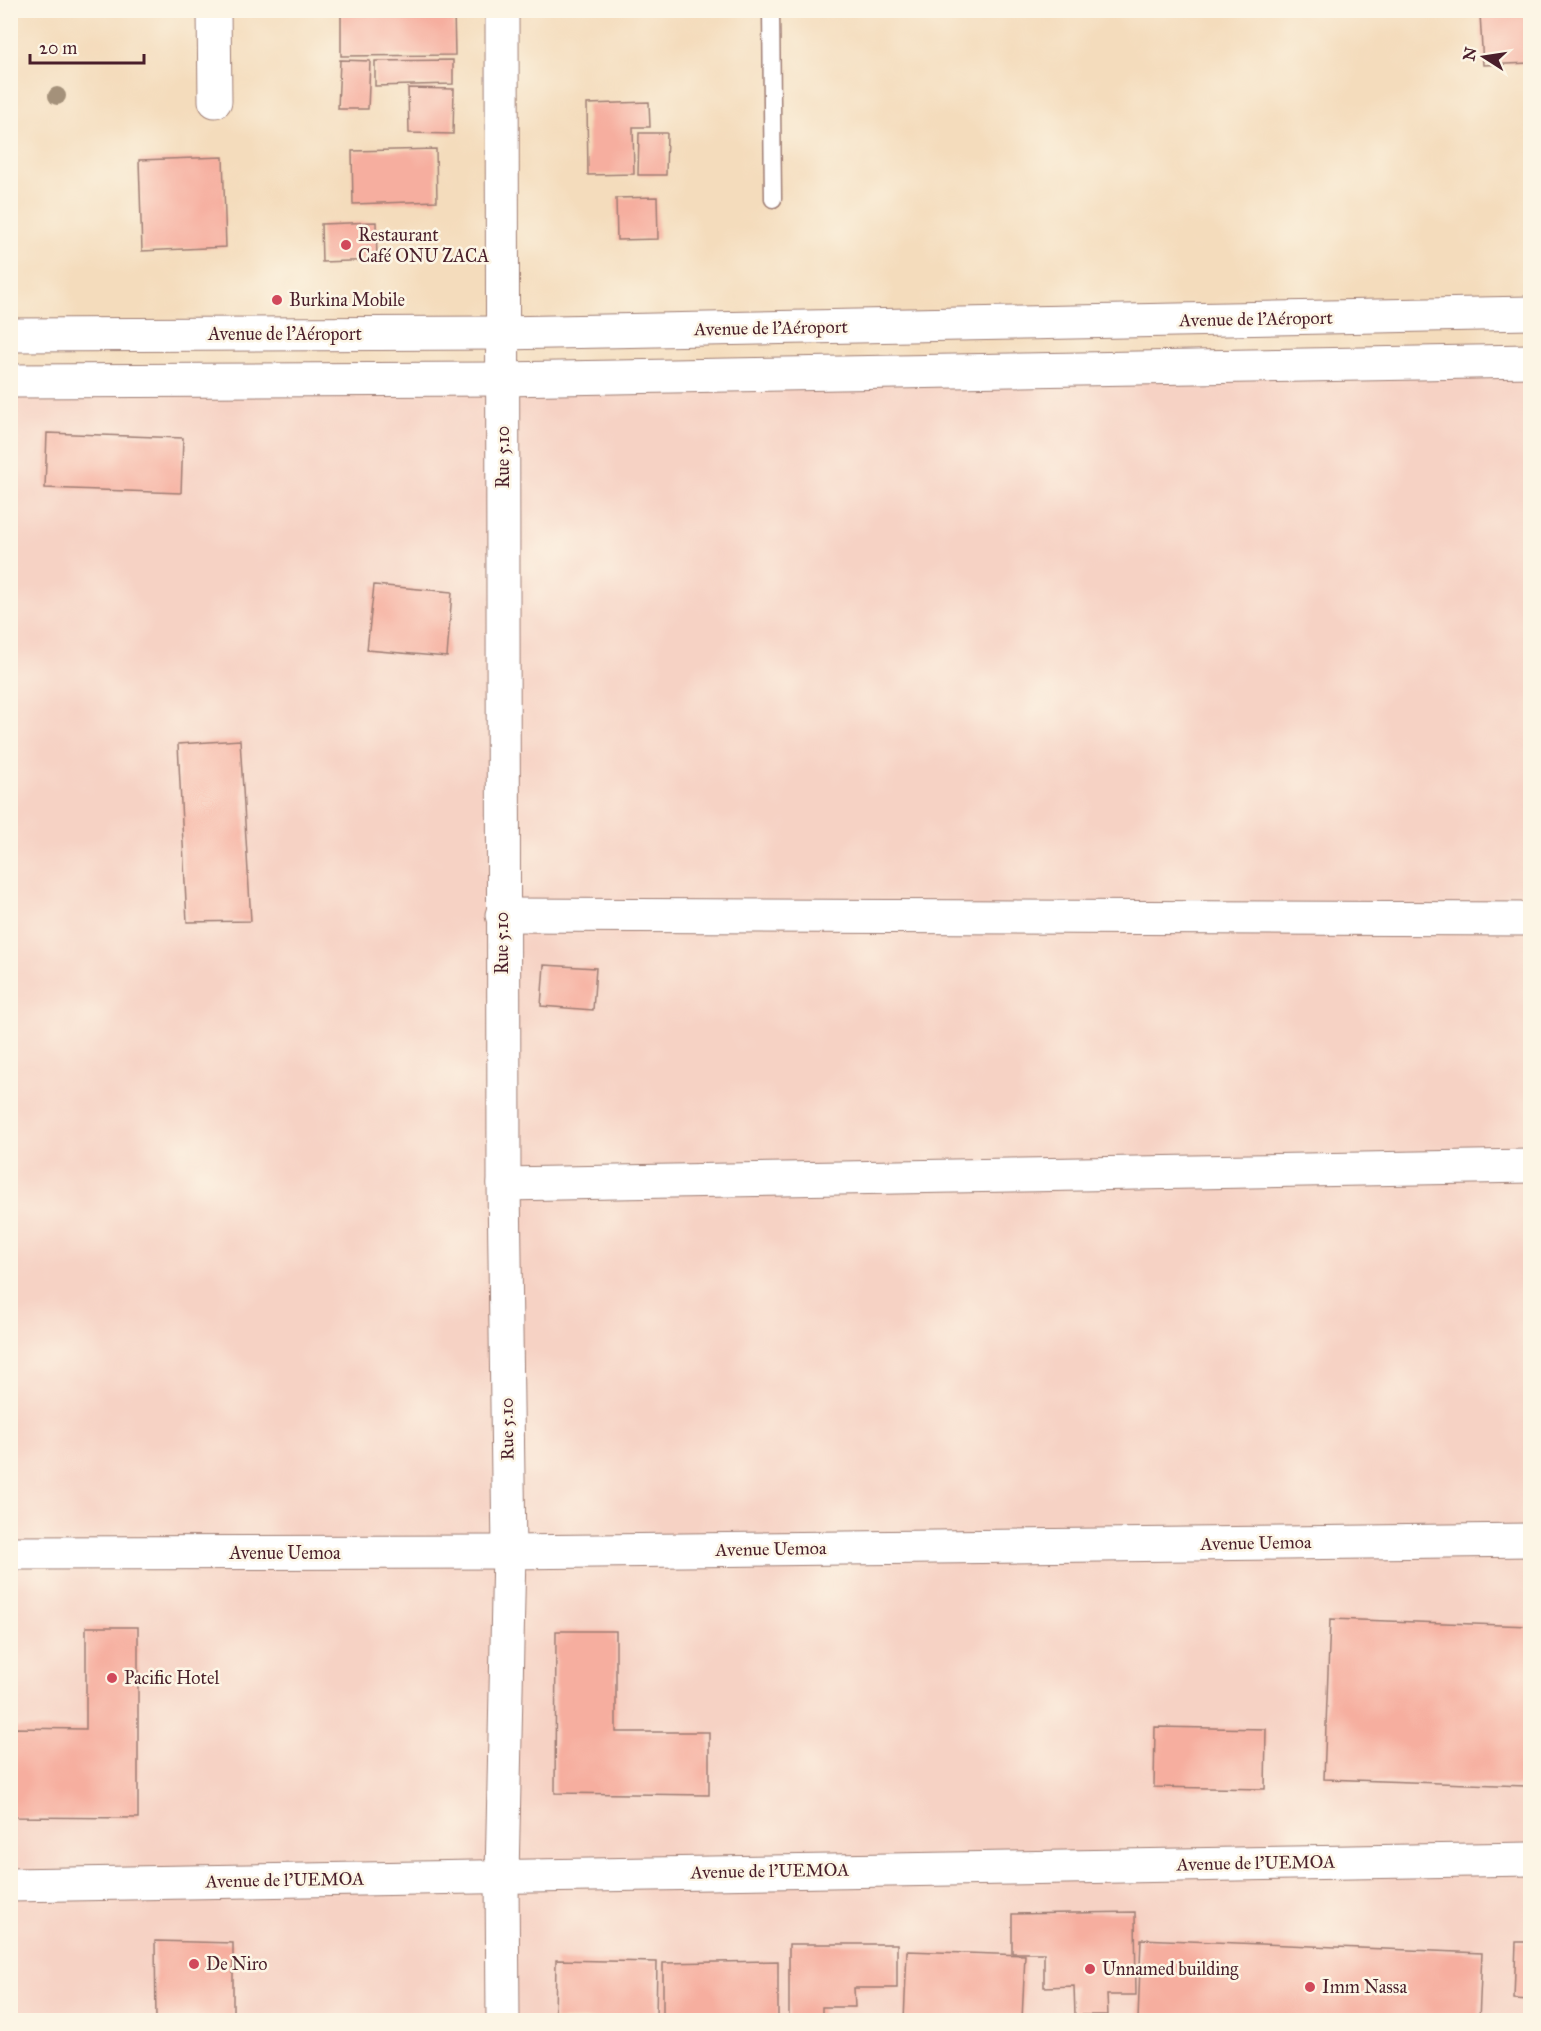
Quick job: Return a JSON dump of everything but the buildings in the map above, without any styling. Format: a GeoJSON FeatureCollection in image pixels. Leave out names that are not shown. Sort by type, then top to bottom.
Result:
{"type":"FeatureCollection","features":[{"type":"Feature","properties":{"kind":"street"},"geometry":{"type":"LineString","coordinates":[[214,10],[215,100]]}},
{"type":"Feature","properties":{"kind":"street","name":"Rue 5.10"},"geometry":{"type":"LineString","coordinates":[[502,10],[502,915],[509,1552],[502,1876],[503,2020]]}},
{"type":"Feature","properties":{"kind":"street","name":"Avenue de l'Aéroport"},"geometry":{"type":"LineString","coordinates":[[10,335],[502,333],[1530,313]]}},
{"type":"Feature","properties":{"kind":"street"},"geometry":{"type":"LineString","coordinates":[[10,381],[503,379],[1530,361]]}},
{"type":"Feature","properties":{"kind":"street"},"geometry":{"type":"LineString","coordinates":[[502,915],[1530,919]]}},
{"type":"Feature","properties":{"kind":"street"},"geometry":{"type":"LineString","coordinates":[[504,1184],[1530,1166]]}},
{"type":"Feature","properties":{"kind":"street","name":"Avenue Uemoa"},"geometry":{"type":"LineString","coordinates":[[10,1553],[509,1552],[1530,1540]]}},
{"type":"Feature","properties":{"kind":"street","name":"Avenue de l'UEMOA"},"geometry":{"type":"LineString","coordinates":[[10,1885],[1530,1859]]}},
{"type":"Feature","properties":{"kind":"lane"},"geometry":{"type":"LineString","coordinates":[[771,10],[772,199]]}},
{"type":"Feature","properties":{"kind":"shaded area"},"geometry":{"type":"Polygon","coordinates":[[[1530,361],[1530,2020],[11,2020],[10,381],[1530,361]]]}},
{"type":"Feature","properties":{"kind":"place","name":"Restaurant Café ONU ZACA"},"geometry":{"type":"Point","coordinates":[346,245]}},
{"type":"Feature","properties":{"kind":"place","name":"Burkina Mobile"},"geometry":{"type":"Point","coordinates":[277,300]}},
{"type":"Feature","properties":{"kind":"place","name":"Pacific Hotel"},"geometry":{"type":"Point","coordinates":[112,1678]}},
{"type":"Feature","properties":{"kind":"place","name":"De Niro"},"geometry":{"type":"Point","coordinates":[194,1964]}},
{"type":"Feature","properties":{"kind":"place","name":"Unnamed building"},"geometry":{"type":"Point","coordinates":[1090,1969]}},
{"type":"Feature","properties":{"kind":"place","name":"Imm Nassa"},"geometry":{"type":"Point","coordinates":[1310,1987]}}]}
